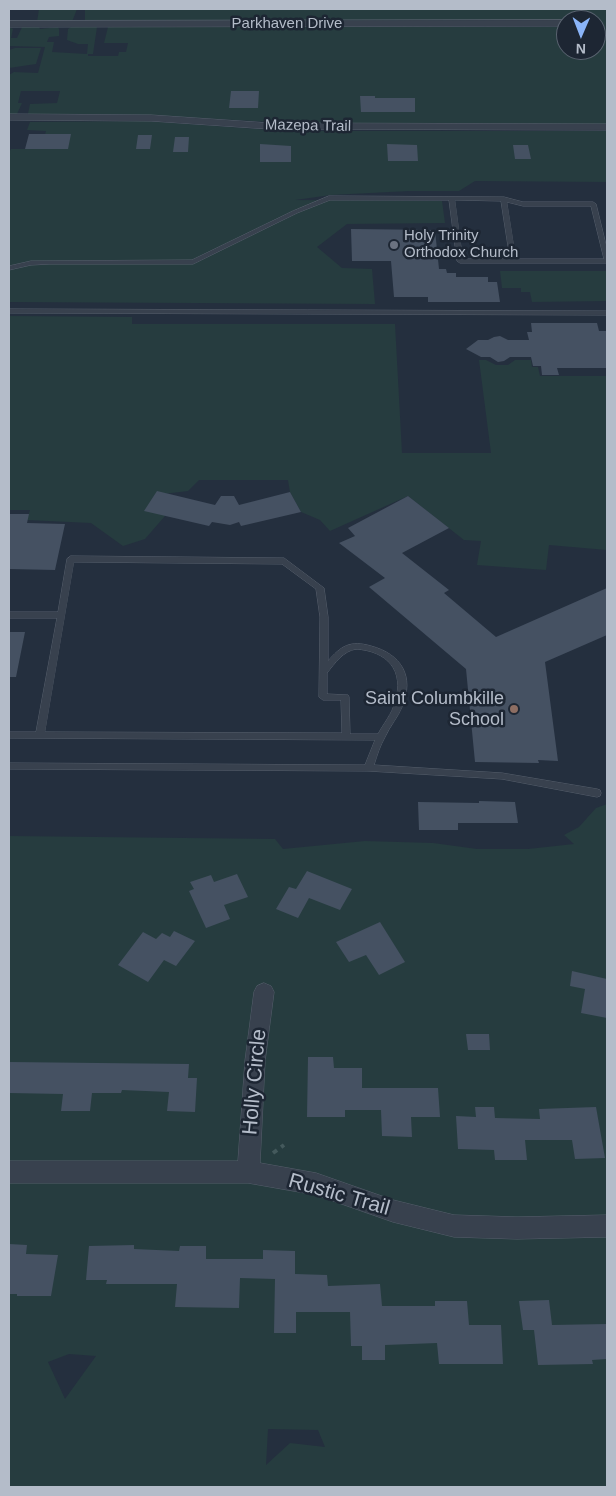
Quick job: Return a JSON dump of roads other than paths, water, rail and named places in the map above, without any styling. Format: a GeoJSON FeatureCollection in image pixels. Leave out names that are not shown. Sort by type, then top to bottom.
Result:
{"type":"FeatureCollection","features":[{"type":"Feature","properties":{"kind":"street","name":"Parkhaven Drive"},"geometry":{"type":"LineString","coordinates":[[9,24],[556,24]]}},
{"type":"Feature","properties":{"kind":"street","name":"Mazepa Trail"},"geometry":{"type":"LineString","coordinates":[[9,118],[151,118],[268,126],[607,127]]}},
{"type":"Feature","properties":{"kind":"street","name":"Holly Circle"},"geometry":{"type":"LineString","coordinates":[[248,1172],[255,1061],[264,992]]}},
{"type":"Feature","properties":{"kind":"street","name":"Rustic Trail"},"geometry":{"type":"LineString","coordinates":[[9,1172],[248,1172],[316,1184],[393,1211],[454,1226],[517,1228],[607,1226]]}},
{"type":"Feature","properties":{"kind":"lane"},"geometry":{"type":"LineString","coordinates":[[9,268],[31,263],[50,262],[193,262],[295,212],[329,198],[452,198],[504,199],[523,204],[593,204],[607,261],[460,261],[452,198]]}},
{"type":"Feature","properties":{"kind":"lane"},"geometry":{"type":"LineString","coordinates":[[504,199],[513,261]]}},
{"type":"Feature","properties":{"kind":"lane"},"geometry":{"type":"LineString","coordinates":[[9,311],[607,313]]}},
{"type":"Feature","properties":{"kind":"lane"},"geometry":{"type":"LineString","coordinates":[[40,735],[71,559],[80,559],[284,561],[320,588],[324,617],[323,697],[345,697],[346,736]]}},
{"type":"Feature","properties":{"kind":"lane"},"geometry":{"type":"LineString","coordinates":[[9,615],[61,615]]}},
{"type":"Feature","properties":{"kind":"lane"},"geometry":{"type":"LineString","coordinates":[[324,671],[350,646],[364,646],[380,651],[393,659],[402,685],[401,698],[397,709],[380,737],[368,768]]}},
{"type":"Feature","properties":{"kind":"lane"},"geometry":{"type":"LineString","coordinates":[[9,735],[380,737]]}},
{"type":"Feature","properties":{"kind":"lane"},"geometry":{"type":"LineString","coordinates":[[9,766],[368,768],[502,776],[596,793]]}},
{"type":"Feature","properties":{"kind":"place","name":"Holy Trinity Orthodox Church"},"geometry":{"type":"Point","coordinates":[394,245]}},
{"type":"Feature","properties":{"kind":"place","name":"Saint Columbkille School"},"geometry":{"type":"Point","coordinates":[514,709]}}]}
